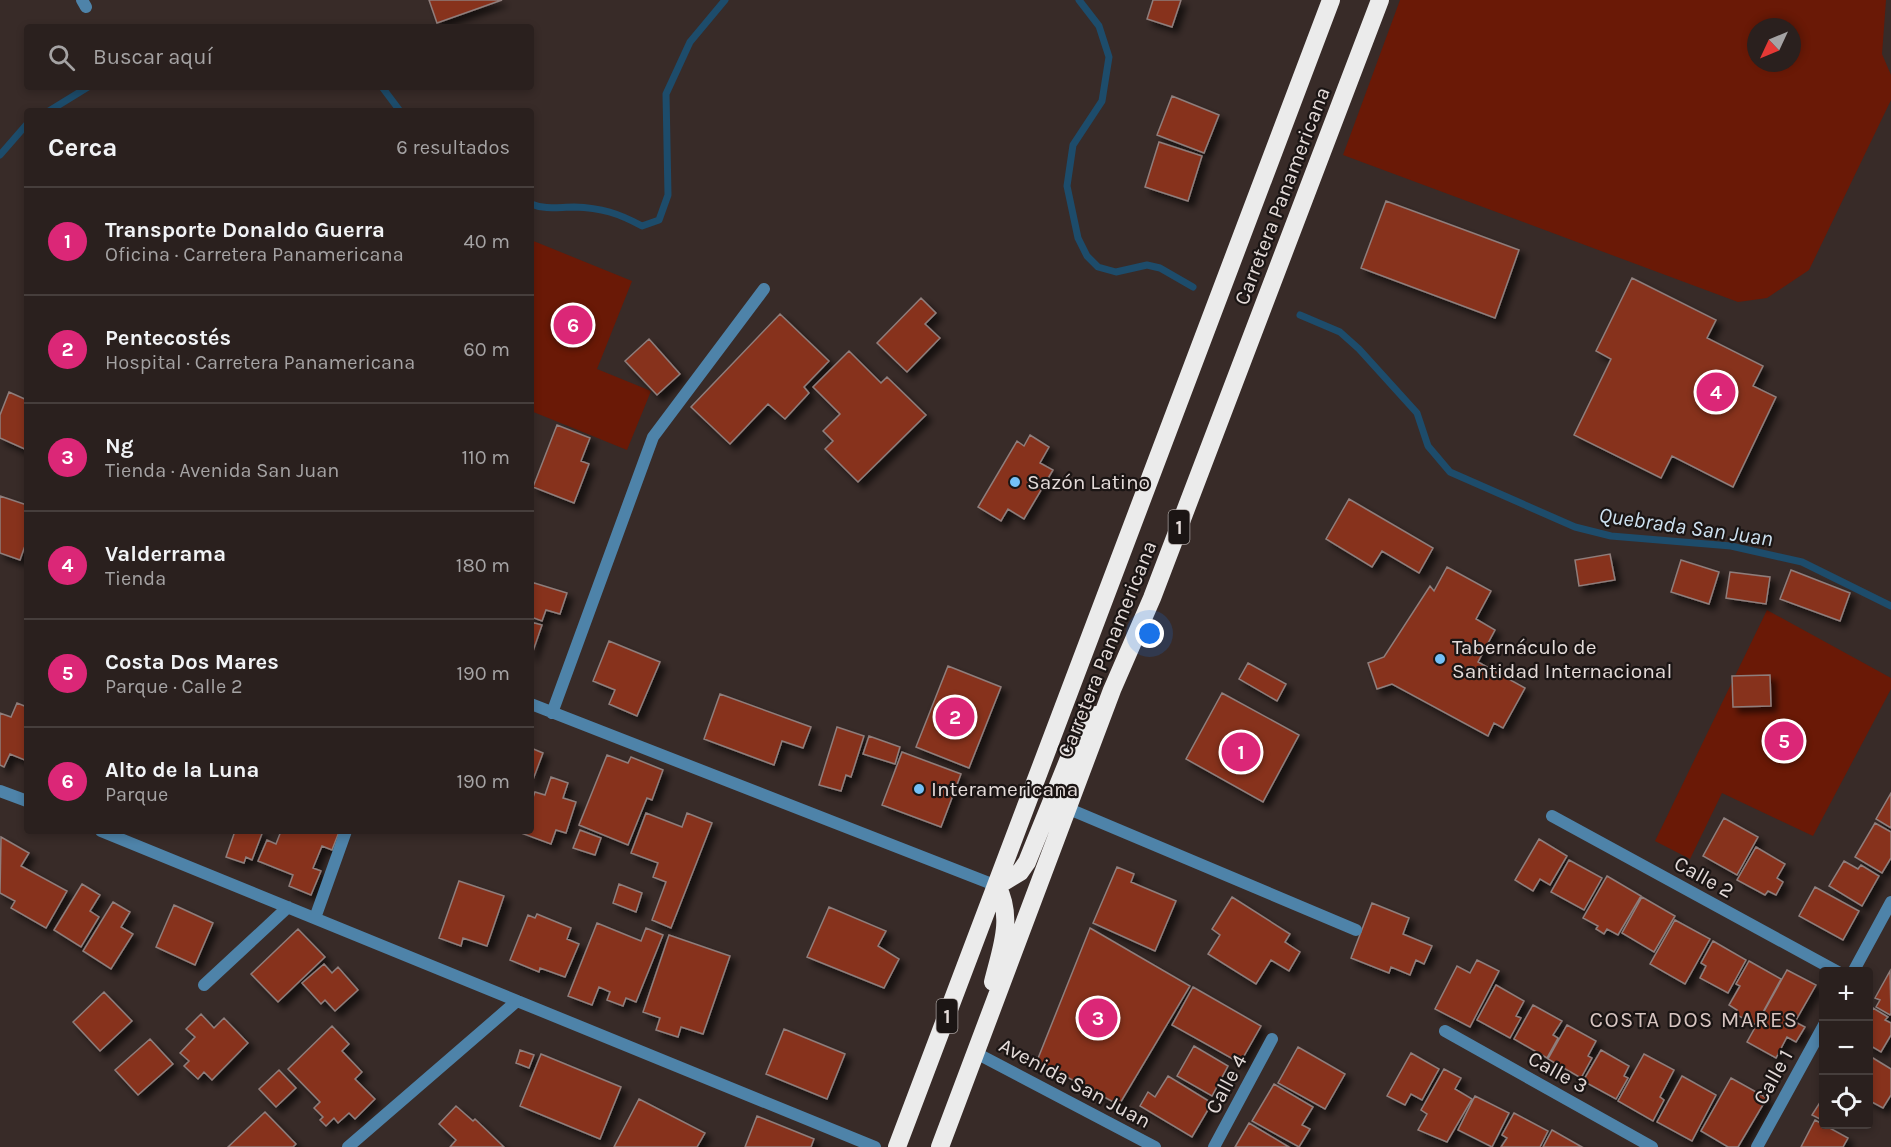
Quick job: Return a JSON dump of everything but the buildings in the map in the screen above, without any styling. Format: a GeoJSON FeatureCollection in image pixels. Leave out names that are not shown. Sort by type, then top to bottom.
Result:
{"type":"FeatureCollection","features":[{"type":"Feature","properties":{"kind":"highway","name":"Carretera Panamericana"},"geometry":{"type":"LineString","coordinates":[[897,1147],[1331,0]]}},
{"type":"Feature","properties":{"kind":"highway","name":"Carretera Panamericana"},"geometry":{"type":"LineString","coordinates":[[940,1147],[1113,690],[1152,598],[1380,0]]}},
{"type":"Feature","properties":{"kind":"highway"},"geometry":{"type":"LineString","coordinates":[[987,1023],[992,984],[1007,923],[1006,908],[997,886],[1020,872],[1027,862],[1072,751],[1113,690]]}},
{"type":"Feature","properties":{"kind":"street"},"geometry":{"type":"LineString","coordinates":[[552,713],[653,437],[764,289]]}},
{"type":"Feature","properties":{"kind":"street"},"geometry":{"type":"LineString","coordinates":[[534,705],[997,886]]}},
{"type":"Feature","properties":{"kind":"street"},"geometry":{"type":"LineString","coordinates":[[0,791],[24,800]]}},
{"type":"Feature","properties":{"kind":"street"},"geometry":{"type":"LineString","coordinates":[[1069,809],[1356,930]]}},
{"type":"Feature","properties":{"kind":"street","name":"Calle 2"},"geometry":{"type":"LineString","coordinates":[[1552,816],[1829,967]]}},
{"type":"Feature","properties":{"kind":"street"},"geometry":{"type":"LineString","coordinates":[[108,834],[875,1147]]}},
{"type":"Feature","properties":{"kind":"street"},"geometry":{"type":"LineString","coordinates":[[315,918],[345,834]]}},
{"type":"Feature","properties":{"kind":"street"},"geometry":{"type":"LineString","coordinates":[[1856,967],[1891,902]]}},
{"type":"Feature","properties":{"kind":"street"},"geometry":{"type":"LineString","coordinates":[[204,985],[288,907]]}},
{"type":"Feature","properties":{"kind":"street"},"geometry":{"type":"LineString","coordinates":[[348,1147],[517,1001]]}},
{"type":"Feature","properties":{"kind":"street","name":"Calle 3"},"geometry":{"type":"LineString","coordinates":[[1445,1032],[1652,1147]]}},
{"type":"Feature","properties":{"kind":"street","name":"Calle 1"},"geometry":{"type":"LineString","coordinates":[[1757,1147],[1819,1034]]}},
{"type":"Feature","properties":{"kind":"street","name":"Calle 4"},"geometry":{"type":"LineString","coordinates":[[1214,1147],[1272,1039]]}},
{"type":"Feature","properties":{"kind":"street","name":"Avenida San Juan"},"geometry":{"type":"LineString","coordinates":[[976,1053],[1155,1147]]}},
{"type":"Feature","properties":{"kind":"shaded area"},"geometry":{"type":"Polygon","coordinates":[[[1400,0],[1886,0],[1882,54],[1891,75],[1891,100],[1809,270],[1767,298],[1738,302],[1343,155],[1400,0]]]}},
{"type":"Feature","properties":{"kind":"shaded area"},"geometry":{"type":"Polygon","coordinates":[[[534,241],[632,281],[597,369],[651,391],[627,450],[534,412],[534,241]]]}},
{"type":"Feature","properties":{"kind":"shaded area"},"geometry":{"type":"Polygon","coordinates":[[[1767,610],[1891,678],[1891,689],[1813,836],[1722,793],[1690,859],[1655,841],[1767,610]]]}},
{"type":"Feature","properties":{"kind":"waterway","name":"Quebrada San Juan"},"geometry":{"type":"LineString","coordinates":[[534,205],[547,208],[574,207],[601,210],[642,226],[659,220],[668,195],[666,94],[690,42],[725,0]]}},
{"type":"Feature","properties":{"kind":"waterway","name":"Quebrada San Juan"},"geometry":{"type":"LineString","coordinates":[[1079,0],[1099,26],[1109,57],[1102,101],[1073,145],[1067,186],[1078,238],[1087,256],[1098,267],[1116,272],[1147,265],[1160,268],[1193,287]]}},
{"type":"Feature","properties":{"kind":"waterway","name":"Quebrada San Juan"},"geometry":{"type":"LineString","coordinates":[[54,108],[83,90]]}},
{"type":"Feature","properties":{"kind":"waterway","name":"Quebrada San Juan"},"geometry":{"type":"LineString","coordinates":[[384,90],[398,108]]}},
{"type":"Feature","properties":{"kind":"waterway","name":"Quebrada San Juan"},"geometry":{"type":"LineString","coordinates":[[0,155],[24,127]]}},
{"type":"Feature","properties":{"kind":"waterway","name":"Quebrada San Juan"},"geometry":{"type":"LineString","coordinates":[[1300,315],[1340,332],[1359,349],[1417,413],[1428,446],[1450,472],[1575,527],[1611,536],[1731,546],[1802,562],[1891,606]]}},
{"type":"Feature","properties":{"kind":"place","name":"Alto de la Luna"},"geometry":{"type":"Point","coordinates":[573,325]}},
{"type":"Feature","properties":{"kind":"place","name":"Valderrama"},"geometry":{"type":"Point","coordinates":[1716,392]}},
{"type":"Feature","properties":{"kind":"place","name":"Sazón Latino"},"geometry":{"type":"Point","coordinates":[1015,482]}},
{"type":"Feature","properties":{"kind":"place","name":"Tabernáculo de Santidad Internacional"},"geometry":{"type":"Point","coordinates":[1440,659]}},
{"type":"Feature","properties":{"kind":"place","name":"Pentecostés"},"geometry":{"type":"Point","coordinates":[955,717]}},
{"type":"Feature","properties":{"kind":"place","name":"Costa Dos Mares"},"geometry":{"type":"Point","coordinates":[1784,741]}},
{"type":"Feature","properties":{"kind":"place","name":"Transporte Donaldo Guerra"},"geometry":{"type":"Point","coordinates":[1241,752]}},
{"type":"Feature","properties":{"kind":"place","name":"Interamericana"},"geometry":{"type":"Point","coordinates":[919,789]}},
{"type":"Feature","properties":{"kind":"place","name":"Ng"},"geometry":{"type":"Point","coordinates":[1098,1018]}},
{"type":"Feature","properties":{"kind":"district","name":"COSTA DOS MARES"},"geometry":{"type":"Point","coordinates":[1694,1019]}}]}
